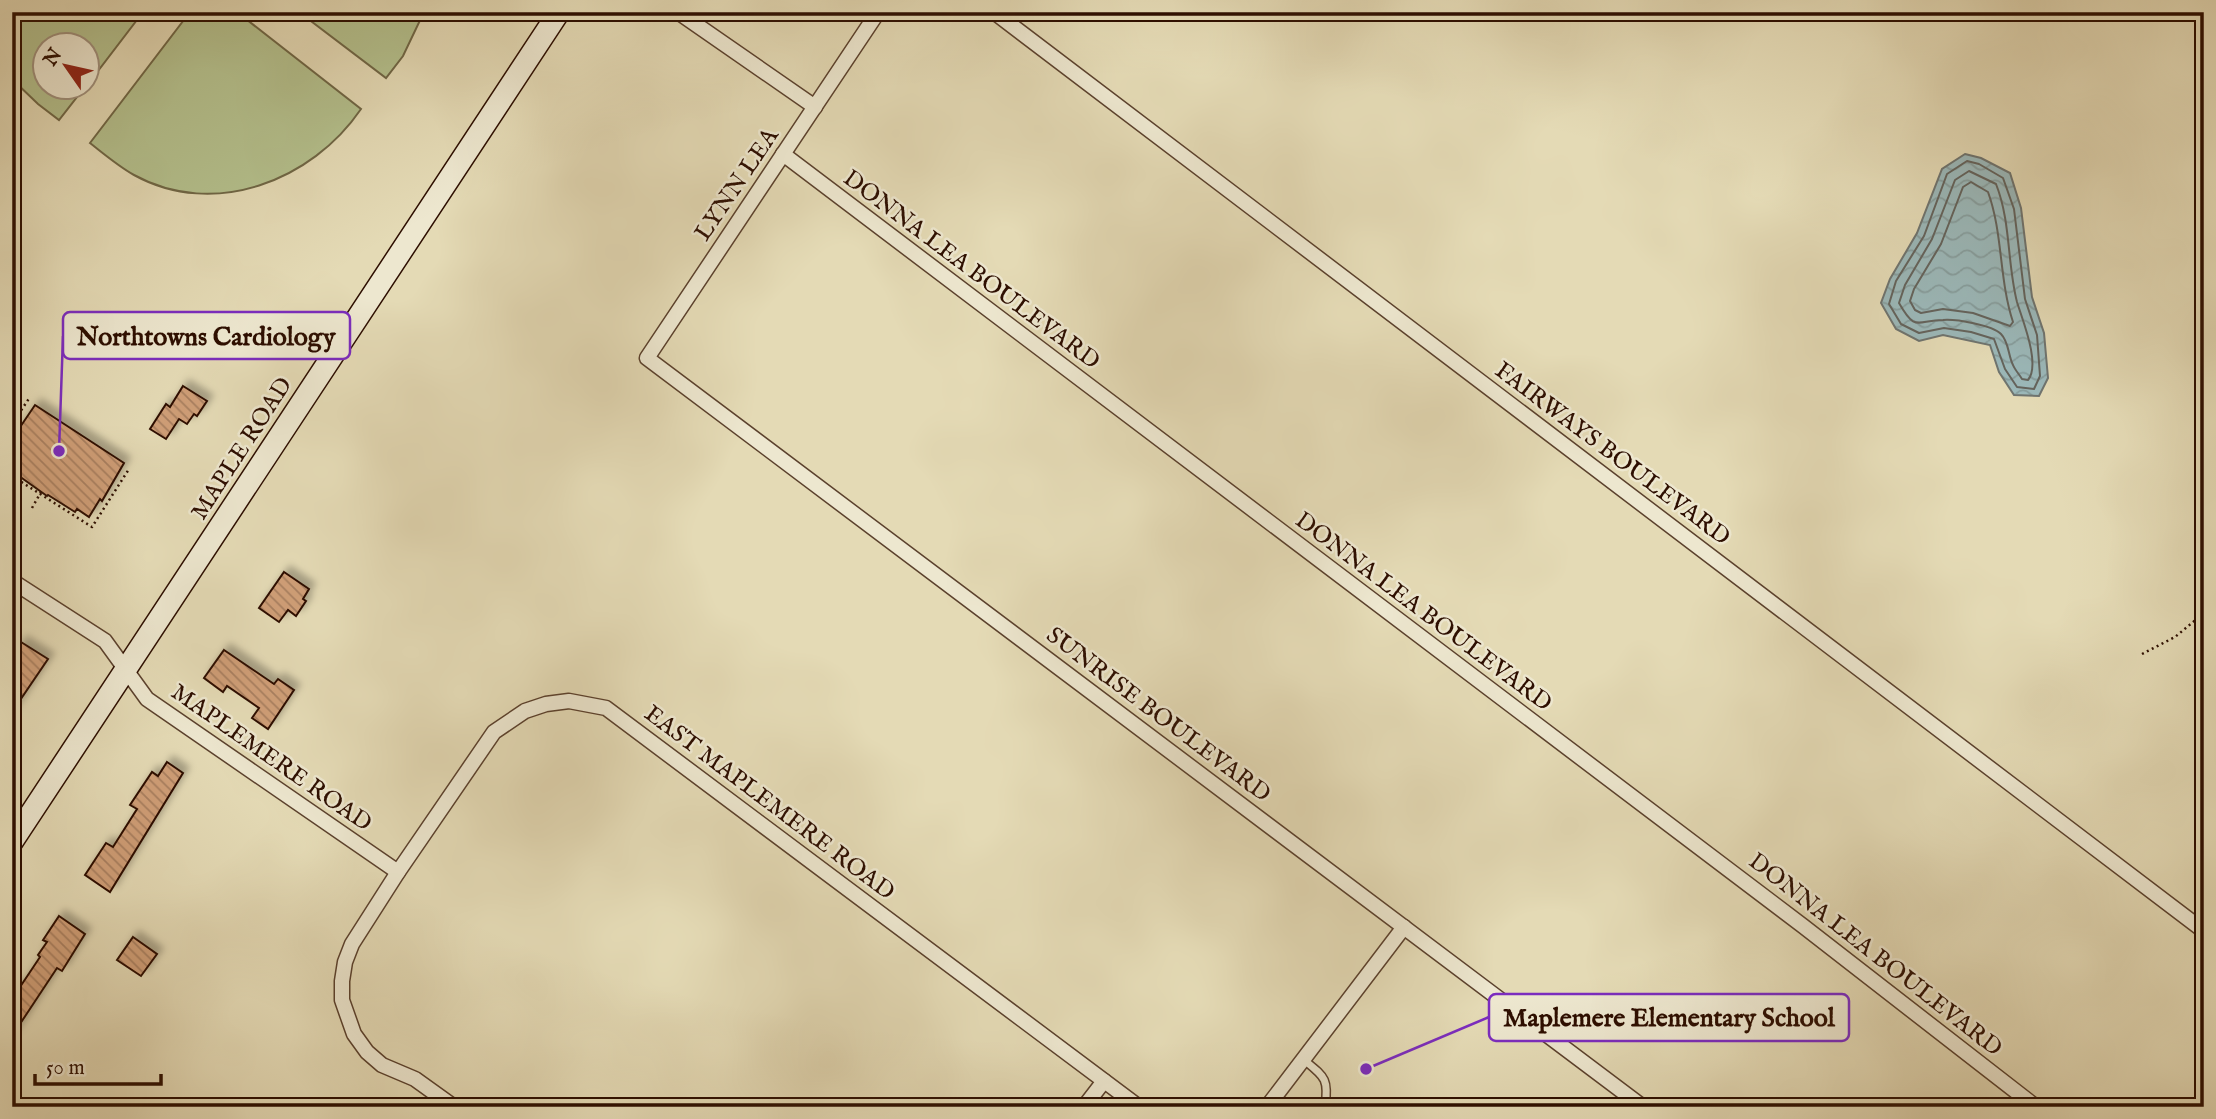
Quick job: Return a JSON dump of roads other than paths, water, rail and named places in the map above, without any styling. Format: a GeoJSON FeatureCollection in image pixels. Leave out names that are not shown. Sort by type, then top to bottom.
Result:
{"type":"FeatureCollection","features":[{"type":"Feature","properties":{"kind":"main road","name":"MAPLE ROAD"},"geometry":{"type":"LineString","coordinates":[[13,838],[127,671],[559,12]]}},
{"type":"Feature","properties":{"kind":"street"},"geometry":{"type":"LineString","coordinates":[[678,12],[815,107]]}},
{"type":"Feature","properties":{"kind":"street","name":"LYNN LEA"},"geometry":{"type":"LineString","coordinates":[[647,358],[878,12]]}},
{"type":"Feature","properties":{"kind":"street","name":"FAIRWAYS BOULEVARD"},"geometry":{"type":"LineString","coordinates":[[994,12],[2204,931]]}},
{"type":"Feature","properties":{"kind":"street","name":"DONNA LEA BOULEVARD"},"geometry":{"type":"LineString","coordinates":[[783,154],[1780,909],[2036,1107]]}},
{"type":"Feature","properties":{"kind":"street","name":"SUNRISE BOULEVARD"},"geometry":{"type":"LineString","coordinates":[[647,358],[1643,1107]]}},
{"type":"Feature","properties":{"kind":"street","name":"MAPLEMERE ROAD"},"geometry":{"type":"LineString","coordinates":[[12,581],[105,641],[148,699],[398,872]]}},
{"type":"Feature","properties":{"kind":"street","name":"EAST MAPLEMERE ROAD"},"geometry":{"type":"LineString","coordinates":[[454,1107],[415,1079],[400,1074],[375,1058],[354,1034],[346,1016],[342,981],[345,962],[352,944],[398,872],[494,732],[525,711],[569,701],[606,708],[1139,1107]]}},
{"type":"Feature","properties":{"kind":"street"},"geometry":{"type":"LineString","coordinates":[[1267,1107],[1404,927]]}},
{"type":"Feature","properties":{"kind":"street"},"geometry":{"type":"LineString","coordinates":[[1084,1107],[1104,1081]]}},
{"type":"Feature","properties":{"kind":"lane"},"geometry":{"type":"LineString","coordinates":[[1303,1060],[1322,1075],[1326,1082],[1325,1107]]}},
{"type":"Feature","properties":{"kind":"water"},"geometry":{"type":"Polygon","coordinates":[[[1965,154],[1981,158],[2010,173],[2021,208],[2032,297],[2044,333],[2048,378],[2039,396],[2014,395],[1999,372],[1990,345],[1943,335],[1919,341],[1896,329],[1881,303],[1890,279],[1917,233],[1942,169],[1965,154]]]}},
{"type":"Feature","properties":{"kind":"place","name":"Northtowns Cardiology"},"geometry":{"type":"Point","coordinates":[59,451]}},
{"type":"Feature","properties":{"kind":"place","name":"Maplemere Elementary School"},"geometry":{"type":"Point","coordinates":[1366,1069]}}]}
